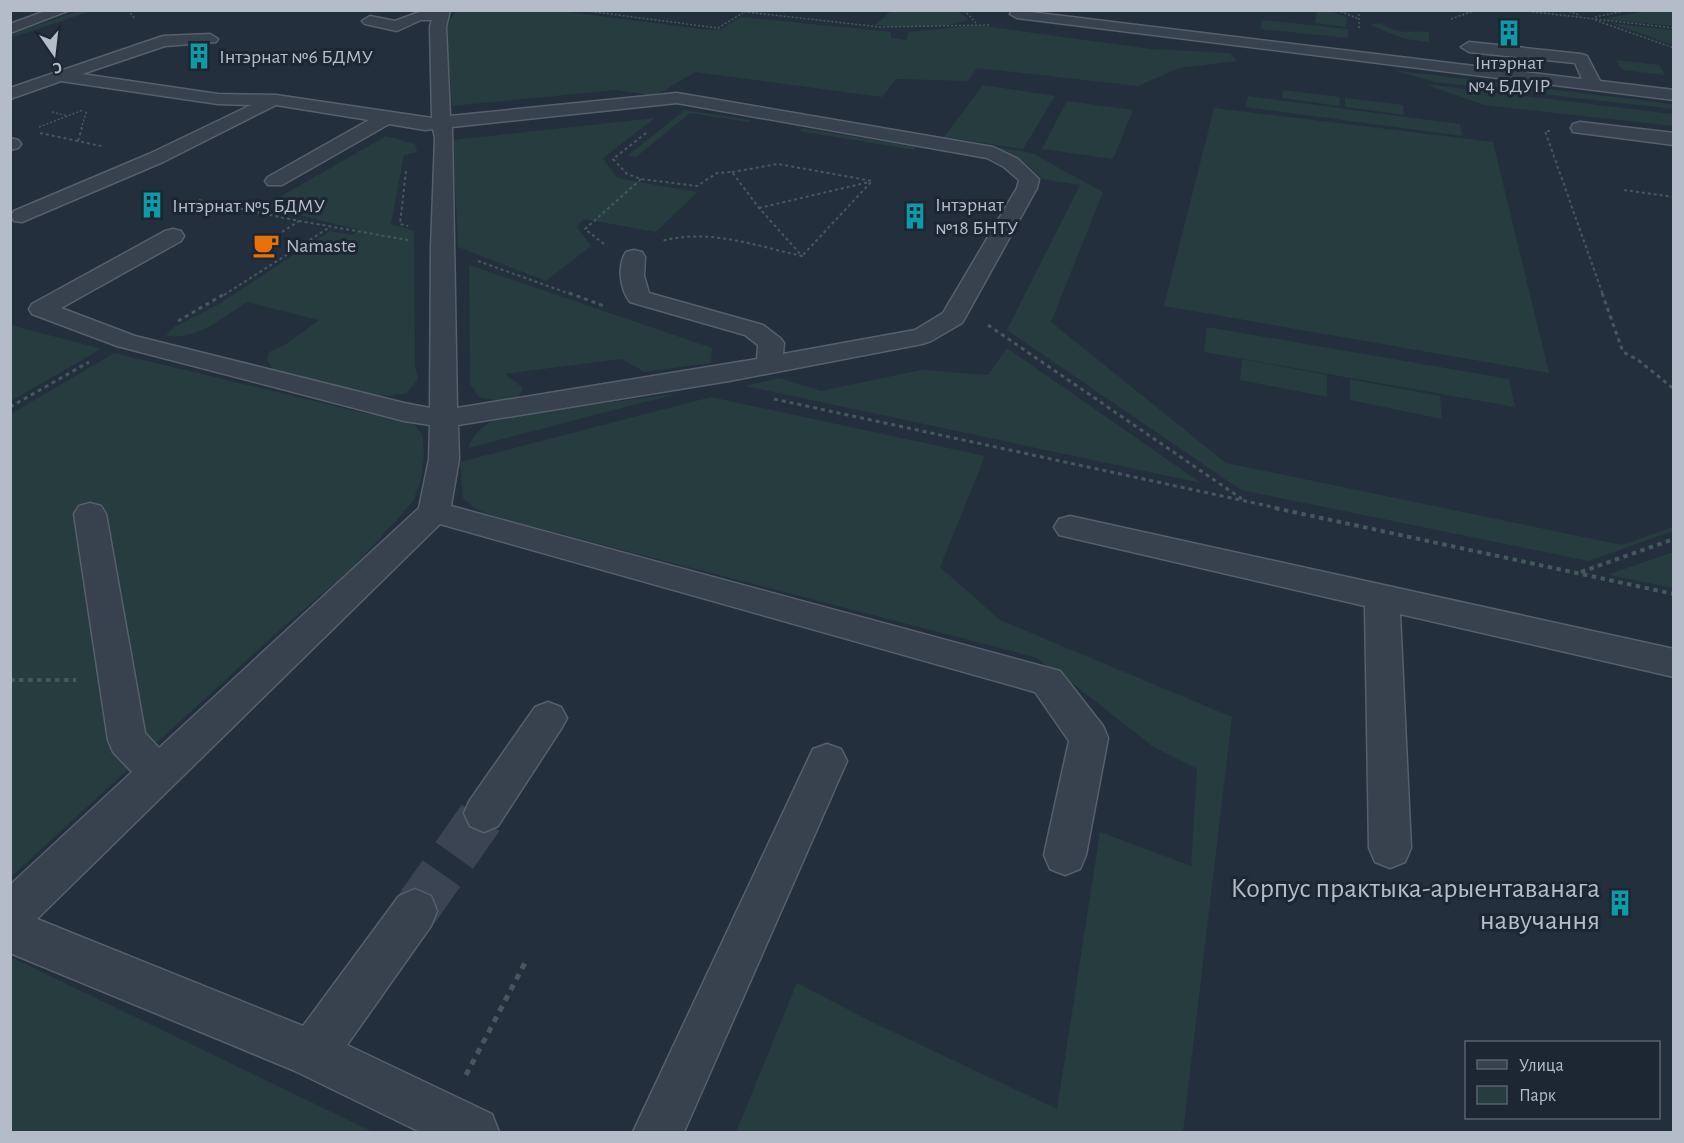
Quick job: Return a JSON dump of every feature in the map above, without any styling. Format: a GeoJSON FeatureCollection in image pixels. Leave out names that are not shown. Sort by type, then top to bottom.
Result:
{"type":"FeatureCollection","features":[{"type":"Feature","properties":{"kind":"street"},"geometry":{"type":"LineString","coordinates":[[10,28],[63,10]]}},
{"type":"Feature","properties":{"kind":"street"},"geometry":{"type":"LineString","coordinates":[[1020,10],[1017,14],[1202,31],[1674,95]]}},
{"type":"Feature","properties":{"kind":"street"},"geometry":{"type":"LineString","coordinates":[[10,915],[434,512],[444,459],[442,248],[444,138],[440,110],[438,27],[442,14],[419,16],[397,26],[370,21]]}},
{"type":"Feature","properties":{"kind":"street"},"geometry":{"type":"LineString","coordinates":[[10,94],[163,41],[210,39]]}},
{"type":"Feature","properties":{"kind":"street"},"geometry":{"type":"LineString","coordinates":[[1457,46],[1581,59],[1594,85]]}},
{"type":"Feature","properties":{"kind":"street"},"geometry":{"type":"LineString","coordinates":[[60,76],[218,99],[276,100],[425,124],[677,99],[886,126],[993,153],[1011,163],[1029,179],[1027,188],[953,318],[922,336],[729,373],[444,419],[404,412],[131,342],[41,309],[173,236]]}},
{"type":"Feature","properties":{"kind":"street"},"geometry":{"type":"LineString","coordinates":[[677,99],[697,84]]}},
{"type":"Feature","properties":{"kind":"street"},"geometry":{"type":"LineString","coordinates":[[14,216],[156,158],[276,100]]}},
{"type":"Feature","properties":{"kind":"street"},"geometry":{"type":"LineString","coordinates":[[275,181],[388,117]]}},
{"type":"Feature","properties":{"kind":"street"},"geometry":{"type":"LineString","coordinates":[[1580,128],[1674,139]]}},
{"type":"Feature","properties":{"kind":"street"},"geometry":{"type":"LineString","coordinates":[[634,256],[632,276],[638,297],[754,330],[771,343],[770,364]]}},
{"type":"Feature","properties":{"kind":"street"},"geometry":{"type":"LineString","coordinates":[[434,512],[1047,681],[1089,738],[1065,855]]}},
{"type":"Feature","properties":{"kind":"street"},"geometry":{"type":"LineString","coordinates":[[90,514],[127,740],[159,774]]}},
{"type":"Feature","properties":{"kind":"street"},"geometry":{"type":"LineString","coordinates":[[1070,527],[1674,663]]}},
{"type":"Feature","properties":{"kind":"street"},"geometry":{"type":"LineString","coordinates":[[1382,597],[1390,848]]}},
{"type":"Feature","properties":{"kind":"street"},"geometry":{"type":"LineString","coordinates":[[484,813],[548,718]]}},
{"type":"Feature","properties":{"kind":"street"},"geometry":{"type":"LineString","coordinates":[[658,1132],[827,761]]}},
{"type":"Feature","properties":{"kind":"street"},"geometry":{"type":"LineString","coordinates":[[312,1054],[415,911]]}},
{"type":"Feature","properties":{"kind":"street"},"geometry":{"type":"LineString","coordinates":[[10,931],[312,1054],[459,1125]]}},
{"type":"Feature","properties":{"kind":"path"},"geometry":{"type":"LineString","coordinates":[[579,10],[718,28],[743,12]]}},
{"type":"Feature","properties":{"kind":"path"},"geometry":{"type":"LineString","coordinates":[[964,10],[977,23]]}},
{"type":"Feature","properties":{"kind":"path"},"geometry":{"type":"LineString","coordinates":[[1337,10],[1359,19]]}},
{"type":"Feature","properties":{"kind":"path"},"geometry":{"type":"LineString","coordinates":[[1451,19],[1476,10]]}},
{"type":"Feature","properties":{"kind":"path"},"geometry":{"type":"LineString","coordinates":[[1516,10],[1674,28]]}},
{"type":"Feature","properties":{"kind":"path"},"geometry":{"type":"LineString","coordinates":[[1565,10],[1674,48]]}},
{"type":"Feature","properties":{"kind":"path"},"geometry":{"type":"LineString","coordinates":[[1583,10],[1589,18]]}},
{"type":"Feature","properties":{"kind":"path"},"geometry":{"type":"LineString","coordinates":[[1589,18],[1629,10]]}},
{"type":"Feature","properties":{"kind":"path"},"geometry":{"type":"LineString","coordinates":[[78,141],[88,109]]}},
{"type":"Feature","properties":{"kind":"path"},"geometry":{"type":"LineString","coordinates":[[1580,128],[1545,131],[1602,298],[1623,352],[1638,360],[1674,389]]}},
{"type":"Feature","properties":{"kind":"path"},"geometry":{"type":"LineString","coordinates":[[647,132],[613,159],[627,174],[641,179],[697,186],[717,173],[778,164],[872,181]]}},
{"type":"Feature","properties":{"kind":"path"},"geometry":{"type":"LineString","coordinates":[[732,172],[759,208],[802,256]]}},
{"type":"Feature","properties":{"kind":"path"},"geometry":{"type":"LineString","coordinates":[[641,179],[585,229],[605,244],[605,249],[634,256],[644,248],[668,238],[701,235],[802,256]]}},
{"type":"Feature","properties":{"kind":"path"},"geometry":{"type":"LineString","coordinates":[[759,208],[872,181]]}},
{"type":"Feature","properties":{"kind":"path"},"geometry":{"type":"LineString","coordinates":[[802,256],[872,181]]}},
{"type":"Feature","properties":{"kind":"path"},"geometry":{"type":"LineString","coordinates":[[1624,190],[1674,197]]}},
{"type":"Feature","properties":{"kind":"path"},"geometry":{"type":"LineString","coordinates":[[199,200],[442,248],[611,309]]}},
{"type":"Feature","properties":{"kind":"path"},"geometry":{"type":"LineString","coordinates":[[282,232],[299,221]]}},
{"type":"Feature","properties":{"kind":"path"},"geometry":{"type":"LineString","coordinates":[[10,407],[131,342],[200,310],[330,227]]}},
{"type":"Feature","properties":{"kind":"path"},"geometry":{"type":"LineString","coordinates":[[961,305],[1244,500]]}},
{"type":"Feature","properties":{"kind":"path"},"geometry":{"type":"LineString","coordinates":[[729,373],[725,388],[1674,594]]}},
{"type":"Feature","properties":{"kind":"path"},"geometry":{"type":"LineString","coordinates":[[1580,573],[1674,539]]}},
{"type":"Feature","properties":{"kind":"path"},"geometry":{"type":"LineString","coordinates":[[10,680],[117,680]]}},
{"type":"Feature","properties":{"kind":"path"},"geometry":{"type":"LineString","coordinates":[[459,1125],[527,959]]}},
{"type":"Feature","properties":{"kind":"green space"},"geometry":{"type":"Polygon","coordinates":[[[456,10],[561,11],[709,30],[721,29],[741,17],[891,32],[891,38],[906,40],[909,32],[977,25],[1151,49],[1230,53],[1237,61],[1180,68],[1138,86],[977,68],[968,81],[896,79],[882,97],[695,72],[655,96],[616,90],[452,106],[446,27],[456,10]]]}},
{"type":"Feature","properties":{"kind":"green space"},"geometry":{"type":"Polygon","coordinates":[[[1652,10],[1673,11],[1673,26],[1603,19],[1652,10]]]}},
{"type":"Feature","properties":{"kind":"green space"},"geometry":{"type":"Polygon","coordinates":[[[78,11],[91,11],[11,38],[11,34],[78,11]]]}},
{"type":"Feature","properties":{"kind":"green space"},"geometry":{"type":"Polygon","coordinates":[[[891,11],[958,11],[968,20],[934,27],[875,25],[891,11]]]}},
{"type":"Feature","properties":{"kind":"green space"},"geometry":{"type":"Polygon","coordinates":[[[1317,11],[1330,11],[1347,17],[1346,27],[1315,23],[1317,11]]]}},
{"type":"Feature","properties":{"kind":"green space"},"geometry":{"type":"Polygon","coordinates":[[[1262,20],[1348,29],[1348,38],[1260,29],[1262,20]]]}},
{"type":"Feature","properties":{"kind":"green space"},"geometry":{"type":"Polygon","coordinates":[[[1381,23],[1392,30],[1429,32],[1429,42],[1405,39],[1370,25],[1381,23]]]}},
{"type":"Feature","properties":{"kind":"green space"},"geometry":{"type":"Polygon","coordinates":[[[1610,23],[1673,30],[1673,45],[1610,23]]]}},
{"type":"Feature","properties":{"kind":"green space"},"geometry":{"type":"Polygon","coordinates":[[[1616,60],[1659,65],[1665,75],[1622,70],[1616,60]]]}},
{"type":"Feature","properties":{"kind":"green space"},"geometry":{"type":"Polygon","coordinates":[[[1392,70],[1673,104],[1673,109],[1435,82],[1392,70]]]}},
{"type":"Feature","properties":{"kind":"green space"},"geometry":{"type":"Polygon","coordinates":[[[1424,84],[1673,114],[1673,126],[1484,105],[1424,84]]]}},
{"type":"Feature","properties":{"kind":"green space"},"geometry":{"type":"Polygon","coordinates":[[[983,85],[1055,96],[1023,149],[944,137],[983,85]]]}},
{"type":"Feature","properties":{"kind":"green space"},"geometry":{"type":"Polygon","coordinates":[[[1283,90],[1340,97],[1339,106],[1282,98],[1283,90]]]}},
{"type":"Feature","properties":{"kind":"green space"},"geometry":{"type":"Polygon","coordinates":[[[1248,96],[1460,124],[1462,136],[1246,107],[1248,96]]]}},
{"type":"Feature","properties":{"kind":"green space"},"geometry":{"type":"Polygon","coordinates":[[[1345,98],[1403,105],[1404,115],[1345,107],[1345,98]]]}},
{"type":"Feature","properties":{"kind":"green space"},"geometry":{"type":"Polygon","coordinates":[[[1067,101],[1133,110],[1113,159],[1042,149],[1067,101]]]}},
{"type":"Feature","properties":{"kind":"green space"},"geometry":{"type":"Polygon","coordinates":[[[1214,108],[1493,142],[1549,373],[1164,306],[1214,108]]]}},
{"type":"Feature","properties":{"kind":"green space"},"geometry":{"type":"Polygon","coordinates":[[[685,110],[751,120],[748,122],[690,113],[636,157],[627,156],[685,110]]]}},
{"type":"Feature","properties":{"kind":"green space"},"geometry":{"type":"Polygon","coordinates":[[[655,118],[603,158],[617,178],[697,192],[656,232],[584,219],[577,227],[591,246],[546,281],[458,247],[453,140],[655,118]]]}},
{"type":"Feature","properties":{"kind":"green space"},"geometry":{"type":"Polygon","coordinates":[[[802,128],[916,147],[914,150],[799,131],[802,128]]]}},
{"type":"Feature","properties":{"kind":"green space"},"geometry":{"type":"Polygon","coordinates":[[[386,136],[415,144],[417,152],[404,155],[391,224],[414,231],[415,366],[418,379],[407,393],[389,396],[373,395],[275,372],[267,360],[269,352],[286,344],[319,320],[247,302],[198,332],[187,335],[166,335],[174,327],[219,304],[330,231],[352,235],[359,230],[264,206],[386,136]]]}},
{"type":"Feature","properties":{"kind":"green space"},"geometry":{"type":"Polygon","coordinates":[[[946,140],[1032,153],[1103,192],[1051,322],[1226,463],[1622,545],[1673,527],[1673,531],[1589,561],[1241,490],[1007,330],[1080,185],[1043,179],[1022,160],[1005,152],[946,140]]]}},
{"type":"Feature","properties":{"kind":"green space"},"geometry":{"type":"Polygon","coordinates":[[[469,265],[712,348],[711,363],[645,372],[621,359],[505,374],[523,388],[518,398],[501,401],[479,397],[470,384],[469,265]]]}},
{"type":"Feature","properties":{"kind":"green space"},"geometry":{"type":"Polygon","coordinates":[[[11,325],[101,349],[11,401],[11,325]]]}},
{"type":"Feature","properties":{"kind":"green space"},"geometry":{"type":"Polygon","coordinates":[[[1207,327],[1509,379],[1515,407],[1204,352],[1207,327]]]}},
{"type":"Feature","properties":{"kind":"green space"},"geometry":{"type":"Polygon","coordinates":[[[1007,348],[1201,483],[745,386],[779,378],[821,391],[921,370],[988,375],[1007,348]]]}},
{"type":"Feature","properties":{"kind":"green space"},"geometry":{"type":"Polygon","coordinates":[[[114,353],[415,425],[423,436],[424,456],[421,480],[413,501],[350,570],[273,636],[11,877],[11,414],[114,353]]]}},
{"type":"Feature","properties":{"kind":"green space"},"geometry":{"type":"Polygon","coordinates":[[[1242,359],[1327,375],[1327,397],[1240,380],[1242,359]]]}},
{"type":"Feature","properties":{"kind":"green space"},"geometry":{"type":"Polygon","coordinates":[[[1350,379],[1440,396],[1442,419],[1350,400],[1350,379]]]}},
{"type":"Feature","properties":{"kind":"green space"},"geometry":{"type":"Polygon","coordinates":[[[680,393],[468,448],[481,429],[502,417],[680,393]]]}},
{"type":"Feature","properties":{"kind":"green space"},"geometry":{"type":"Polygon","coordinates":[[[711,397],[985,456],[940,567],[1000,620],[1232,717],[1183,1132],[736,1132],[797,983],[870,1021],[1057,1109],[1100,832],[1191,866],[1197,769],[1152,746],[1076,686],[1034,657],[499,518],[476,509],[463,498],[460,462],[711,397]]]}},
{"type":"Feature","properties":{"kind":"green space"},"geometry":{"type":"Polygon","coordinates":[[[1673,552],[1673,588],[1610,575],[1610,574],[1673,552]]]}},
{"type":"Feature","properties":{"kind":"green space"},"geometry":{"type":"Polygon","coordinates":[[[13,958],[373,1132],[11,1132],[10,960],[13,958]]]}},
{"type":"Feature","properties":{"kind":"tunnel"},"geometry":{"type":"LineString","coordinates":[[415,911],[484,813]]}},
{"type":"Feature","properties":{"kind":"place","name":"Інтэрнат №4 БДУІР"},"geometry":{"type":"Point","coordinates":[1509,33]}},
{"type":"Feature","properties":{"kind":"place","name":"Інтэрнат №6 БДМУ"},"geometry":{"type":"Point","coordinates":[199,56]}},
{"type":"Feature","properties":{"kind":"place","name":"Інтэрнат №5 БДМУ"},"geometry":{"type":"Point","coordinates":[152,205]}},
{"type":"Feature","properties":{"kind":"place","name":"Інтэрнат №18 БНТУ"},"geometry":{"type":"Point","coordinates":[915,216]}},
{"type":"Feature","properties":{"kind":"place","name":"Namaste"},"geometry":{"type":"Point","coordinates":[266,245]}},
{"type":"Feature","properties":{"kind":"place","name":"Корпус практыка-арыентаванага навучання"},"geometry":{"type":"Point","coordinates":[1620,903]}}]}
